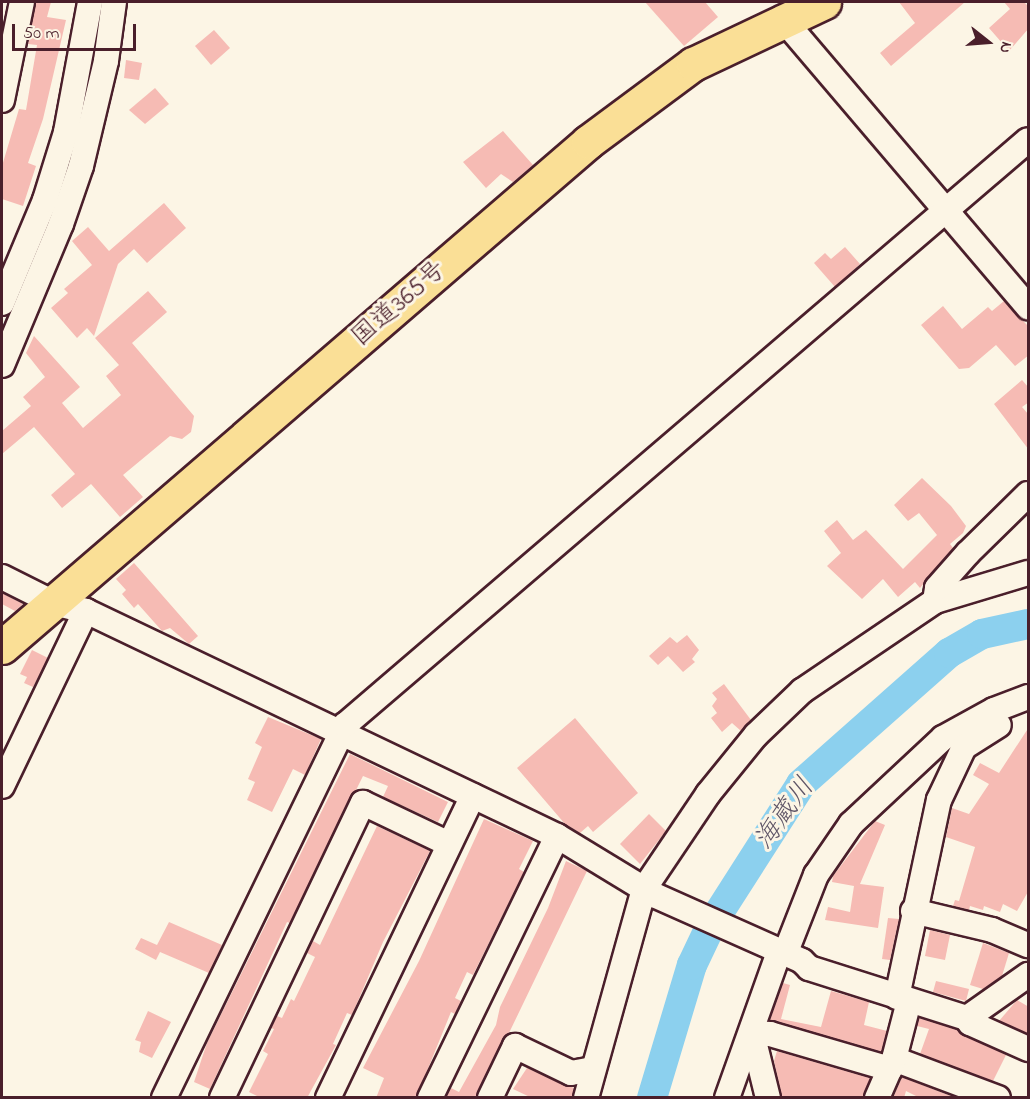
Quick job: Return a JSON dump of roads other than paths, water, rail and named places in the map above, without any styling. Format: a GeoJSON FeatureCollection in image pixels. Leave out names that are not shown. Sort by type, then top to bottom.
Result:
{"type":"FeatureCollection","features":[{"type":"Feature","properties":{"kind":"highway","name":"国道365号"},"geometry":{"type":"LineString","coordinates":[[2,647],[588,142],[693,64],[782,18],[824,2]]}},
{"type":"Feature","properties":{"kind":"street"},"geometry":{"type":"LineString","coordinates":[[2,97],[22,2]]}},
{"type":"Feature","properties":{"kind":"street"},"geometry":{"type":"LineString","coordinates":[[2,303],[45,200],[66,132],[90,2]]}},
{"type":"Feature","properties":{"kind":"street"},"geometry":{"type":"LineString","coordinates":[[2,365],[78,176],[98,99],[114,2]]}},
{"type":"Feature","properties":{"kind":"street"},"geometry":{"type":"LineString","coordinates":[[782,18],[1029,307]]}},
{"type":"Feature","properties":{"kind":"street"},"geometry":{"type":"LineString","coordinates":[[164,1098],[339,734],[1029,140]]}},
{"type":"Feature","properties":{"kind":"street"},"geometry":{"type":"LineString","coordinates":[[935,601],[937,588],[968,552],[1029,494]]}},
{"type":"Feature","properties":{"kind":"street"},"geometry":{"type":"LineString","coordinates":[[586,1098],[649,892],[708,794],[778,712],[863,648],[935,601],[1029,573]]}},
{"type":"Feature","properties":{"kind":"street"},"geometry":{"type":"LineString","coordinates":[[2,577],[54,603],[86,611],[339,734],[557,836],[649,892],[780,952],[809,968],[967,1018],[970,1023],[1029,1049]]}},
{"type":"Feature","properties":{"kind":"street"},"geometry":{"type":"LineString","coordinates":[[2,786],[86,611]]}},
{"type":"Feature","properties":{"kind":"street"},"geometry":{"type":"LineString","coordinates":[[727,1098],[737,1059],[745,1052],[752,1033],[766,980],[816,875],[851,824],[943,738],[994,710],[1029,697]]}},
{"type":"Feature","properties":{"kind":"street"},"geometry":{"type":"LineString","coordinates":[[878,1098],[892,1064],[903,999],[913,911],[939,800],[957,756],[988,730],[1029,714]]}},
{"type":"Feature","properties":{"kind":"street"},"geometry":{"type":"LineString","coordinates":[[328,1098],[473,796]]}},
{"type":"Feature","properties":{"kind":"street"},"geometry":{"type":"LineString","coordinates":[[222,1098],[363,803],[449,844]]}},
{"type":"Feature","properties":{"kind":"street"},"geometry":{"type":"LineString","coordinates":[[430,1098],[557,836]]}},
{"type":"Feature","properties":{"kind":"street"},"geometry":{"type":"LineString","coordinates":[[913,911],[992,930],[1029,945]]}},
{"type":"Feature","properties":{"kind":"street"},"geometry":{"type":"LineString","coordinates":[[967,1018],[1029,975]]}},
{"type":"Feature","properties":{"kind":"street"},"geometry":{"type":"LineString","coordinates":[[752,1033],[770,1034],[892,1064],[998,1098]]}},
{"type":"Feature","properties":{"kind":"street"},"geometry":{"type":"LineString","coordinates":[[752,1033],[768,1098]]}},
{"type":"Feature","properties":{"kind":"street"},"geometry":{"type":"LineString","coordinates":[[490,1098],[515,1046],[571,1073],[593,1069]]}},
{"type":"Feature","properties":{"kind":"waterway"},"geometry":{"type":"LineString","coordinates":[[2,332],[14,304]]}},
{"type":"Feature","properties":{"kind":"waterway","name":"海蔵川"},"geometry":{"type":"LineString","coordinates":[[652,1098],[692,965],[711,925],[801,784],[949,653],[982,634],[1028,624]]}}]}
